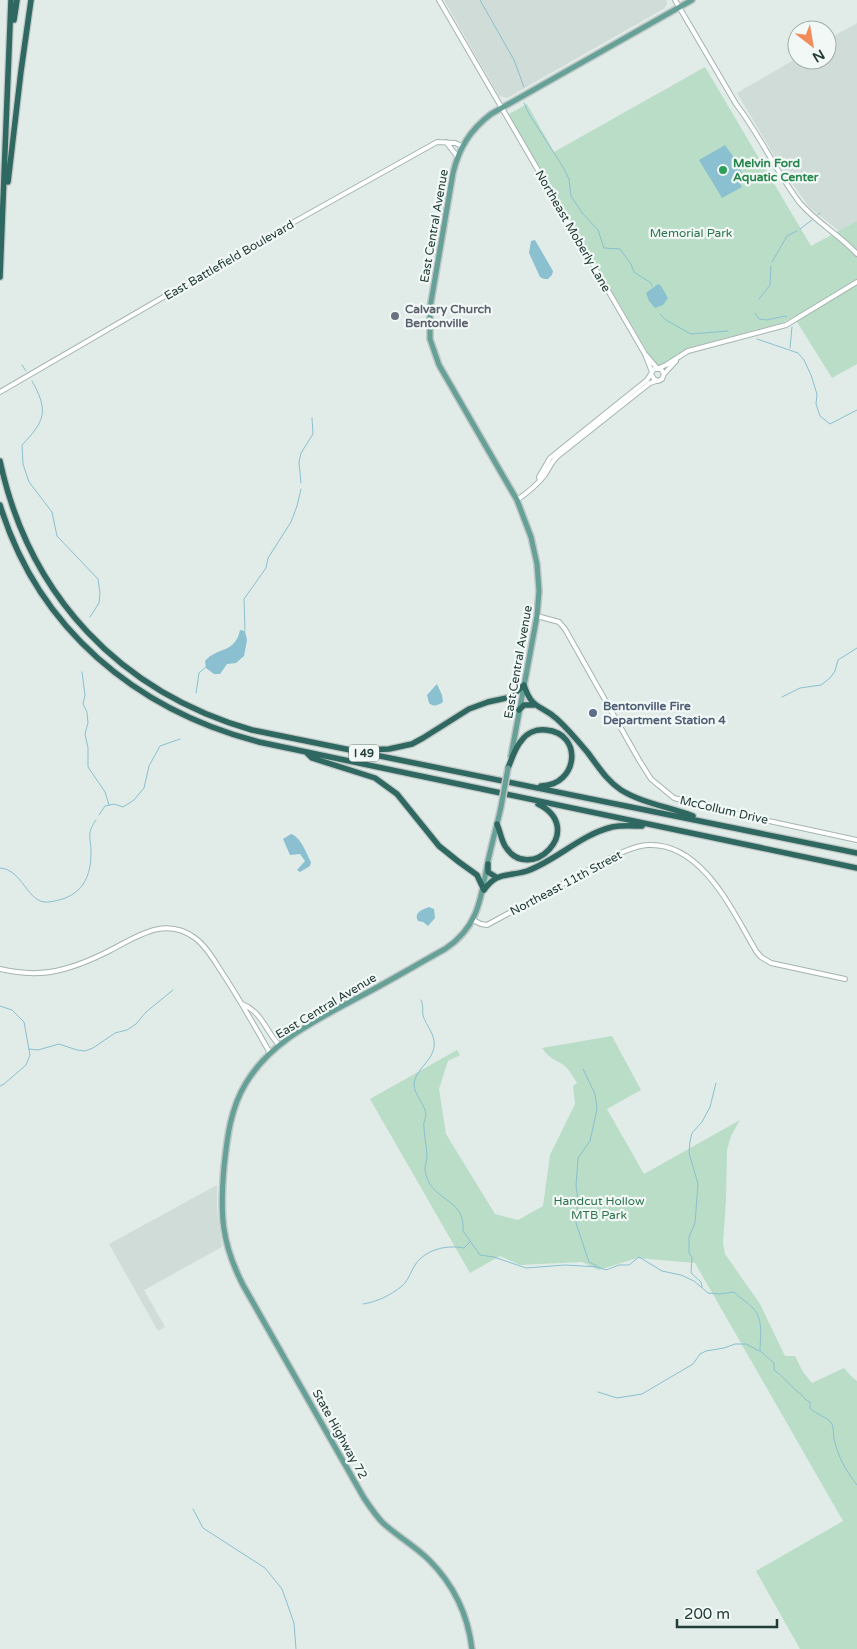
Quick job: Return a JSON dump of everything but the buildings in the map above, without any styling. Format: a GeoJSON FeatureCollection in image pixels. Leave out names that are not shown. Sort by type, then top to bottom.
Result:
{"type":"FeatureCollection","features":[{"type":"Feature","properties":{"kind":"highway"},"geometry":{"type":"LineString","coordinates":[[0,277],[11,0]]}},
{"type":"Feature","properties":{"kind":"highway"},"geometry":{"type":"LineString","coordinates":[[10,39],[17,0]]}},
{"type":"Feature","properties":{"kind":"highway"},"geometry":{"type":"LineString","coordinates":[[2,234],[5,224],[8,176],[31,0]]}},
{"type":"Feature","properties":{"kind":"highway","name":"I 49"},"geometry":{"type":"LineString","coordinates":[[0,461],[14,512],[30,550],[50,585],[86,631],[105,651],[149,685],[174,699],[225,722],[252,730],[857,852]]}},
{"type":"Feature","properties":{"kind":"highway","name":"I 49"},"geometry":{"type":"LineString","coordinates":[[0,505],[15,544],[44,596],[80,642],[102,662],[149,697],[188,718],[241,738],[532,801],[857,868]]}},
{"type":"Feature","properties":{"kind":"highway"},"geometry":{"type":"LineString","coordinates":[[359,753],[366,750],[388,749],[412,744],[470,709],[488,702],[511,697],[524,685],[534,705]]}},
{"type":"Feature","properties":{"kind":"highway"},"geometry":{"type":"LineString","coordinates":[[519,710],[524,705],[534,705],[548,712],[565,727],[606,777],[622,790],[639,799],[709,822]]}},
{"type":"Feature","properties":{"kind":"highway"},"geometry":{"type":"LineString","coordinates":[[508,768],[519,744],[528,734],[542,729],[551,730],[559,734],[567,741],[572,753],[571,765],[566,776],[557,782],[545,786],[532,786]]}},
{"type":"Feature","properties":{"kind":"highway"},"geometry":{"type":"LineString","coordinates":[[307,752],[312,758],[375,778],[397,794],[439,846],[477,875],[484,890]]}},
{"type":"Feature","properties":{"kind":"highway"},"geometry":{"type":"LineString","coordinates":[[497,824],[504,846],[514,855],[523,859],[532,859],[546,854],[555,843],[557,826],[554,817],[549,811],[532,801]]}},
{"type":"Feature","properties":{"kind":"highway"},"geometry":{"type":"LineString","coordinates":[[484,890],[490,881],[496,877],[517,874],[532,869],[590,835],[612,827],[628,826],[674,829]]}},
{"type":"Feature","properties":{"kind":"highway"},"geometry":{"type":"LineString","coordinates":[[488,864],[488,872],[496,877]]}},
{"type":"Feature","properties":{"kind":"main road","name":"East Central Avenue"},"geometry":{"type":"LineString","coordinates":[[221,1208],[225,1157],[233,1113],[245,1084],[256,1069],[279,1045],[320,1019],[445,949],[458,938],[472,920],[484,890],[523,693],[537,616],[539,591],[537,564],[531,537],[517,500],[439,365],[430,339],[431,299],[457,156],[462,146],[480,123],[501,107],[692,0]]}},
{"type":"Feature","properties":{"kind":"main road","name":"State Highway 72"},"geometry":{"type":"LineString","coordinates":[[221,1208],[223,1231],[236,1271],[360,1491],[383,1522],[428,1559],[449,1584],[464,1614],[472,1649]]}},
{"type":"Feature","properties":{"kind":"street","name":"Northeast Moberly Lane"},"geometry":{"type":"LineString","coordinates":[[439,0],[645,354],[652,373]]}},
{"type":"Feature","properties":{"kind":"street"},"geometry":{"type":"LineString","coordinates":[[675,0],[736,104],[748,119],[800,203],[811,216],[857,254]]}},
{"type":"Feature","properties":{"kind":"street","name":"East Battlefield Boulevard"},"geometry":{"type":"LineString","coordinates":[[0,392],[351,190],[437,142],[446,142]]}},
{"type":"Feature","properties":{"kind":"street"},"geometry":{"type":"LineString","coordinates":[[446,142],[462,146]]}},
{"type":"Feature","properties":{"kind":"street"},"geometry":{"type":"LineString","coordinates":[[446,142],[457,156]]}},
{"type":"Feature","properties":{"kind":"street"},"geometry":{"type":"LineString","coordinates":[[540,480],[539,477],[550,458],[647,380],[658,368],[694,350],[786,324],[857,282]]}},
{"type":"Feature","properties":{"kind":"street","name":"Northeast Moberly Lane"},"geometry":{"type":"LineString","coordinates":[[645,354],[658,368]]}},
{"type":"Feature","properties":{"kind":"street"},"geometry":{"type":"LineString","coordinates":[[517,500],[540,480],[558,456],[650,383],[662,379],[679,357]]}},
{"type":"Feature","properties":{"kind":"street"},"geometry":{"type":"LineString","coordinates":[[658,368],[664,374]]}},
{"type":"Feature","properties":{"kind":"street"},"geometry":{"type":"LineString","coordinates":[[652,373],[656,381]]}},
{"type":"Feature","properties":{"kind":"street","name":"McCollum Drive"},"geometry":{"type":"LineString","coordinates":[[537,616],[559,622],[565,629],[651,779],[674,798],[732,814],[857,840]]}},
{"type":"Feature","properties":{"kind":"street","name":"Northeast 11th Street"},"geometry":{"type":"LineString","coordinates":[[472,920],[488,925],[618,854],[641,846],[662,845],[686,856],[716,884],[756,951],[762,957],[771,963],[845,980]]}},
{"type":"Feature","properties":{"kind":"street"},"geometry":{"type":"LineString","coordinates":[[0,969],[28,973],[56,971],[85,962],[141,933],[157,929],[172,929],[195,938],[206,949],[242,1004],[270,1053]]}},
{"type":"Feature","properties":{"kind":"street"},"geometry":{"type":"LineString","coordinates":[[242,1004],[249,1006],[258,1013],[279,1045]]}},
{"type":"Feature","properties":{"kind":"shaded area"},"geometry":{"type":"Polygon","coordinates":[[[444,0],[666,0],[667,3],[665,8],[507,98],[499,96],[444,0]]]}},
{"type":"Feature","properties":{"kind":"shaded area"},"geometry":{"type":"Polygon","coordinates":[[[857,23],[857,221],[839,231],[809,207],[782,169],[737,93],[787,64],[787,70],[837,70],[837,34],[857,23]]]}},
{"type":"Feature","properties":{"kind":"shaded area"},"geometry":{"type":"Polygon","coordinates":[[[217,1185],[217,1209],[222,1247],[144,1290],[165,1327],[158,1331],[109,1244],[217,1185]]]}},
{"type":"Feature","properties":{"kind":"green space","name":"Memorial Park"},"geometry":{"type":"Polygon","coordinates":[[[705,67],[811,246],[857,221],[857,364],[832,378],[794,317],[782,323],[688,348],[660,366],[654,363],[509,114],[527,104],[554,152],[705,67]]]}},
{"type":"Feature","properties":{"kind":"green space","name":"Handcut Hollow MTB Park"},"geometry":{"type":"Polygon","coordinates":[[[612,1036],[641,1090],[607,1109],[644,1174],[740,1120],[731,1136],[727,1150],[723,1243],[725,1254],[760,1304],[785,1356],[795,1356],[803,1372],[812,1383],[844,1368],[857,1381],[857,1649],[800,1649],[756,1571],[843,1521],[695,1263],[637,1258],[599,1270],[582,1262],[520,1265],[500,1256],[470,1273],[370,1099],[457,1050],[460,1055],[448,1061],[439,1089],[446,1134],[495,1214],[518,1220],[543,1206],[550,1155],[575,1104],[573,1086],[577,1083],[565,1066],[550,1057],[542,1048],[612,1036]]]}},
{"type":"Feature","properties":{"kind":"water","name":"Melvin Ford Aquatic Center"},"geometry":{"type":"Polygon","coordinates":[[[725,145],[737,162],[742,174],[737,177],[742,187],[722,198],[699,160],[725,145]]]}},
{"type":"Feature","properties":{"kind":"water"},"geometry":{"type":"Polygon","coordinates":[[[535,240],[553,271],[548,279],[540,277],[529,253],[531,241],[535,240]]]}},
{"type":"Feature","properties":{"kind":"water"},"geometry":{"type":"Polygon","coordinates":[[[658,284],[668,298],[663,305],[655,308],[649,301],[646,293],[658,284]]]}},
{"type":"Feature","properties":{"kind":"water"},"geometry":{"type":"Polygon","coordinates":[[[240,630],[245,631],[247,640],[244,656],[236,663],[227,664],[220,674],[214,674],[206,668],[205,661],[210,656],[234,643],[238,638],[240,630]]]}},
{"type":"Feature","properties":{"kind":"water"},"geometry":{"type":"Polygon","coordinates":[[[437,684],[443,702],[434,705],[429,703],[427,695],[437,684]]]}},
{"type":"Feature","properties":{"kind":"water"},"geometry":{"type":"Polygon","coordinates":[[[291,834],[298,838],[311,862],[310,866],[300,872],[297,870],[305,861],[300,854],[290,855],[283,839],[291,834]]]}},
{"type":"Feature","properties":{"kind":"water"},"geometry":{"type":"Polygon","coordinates":[[[429,907],[434,909],[435,918],[428,926],[418,921],[417,916],[419,912],[429,907]]]}},
{"type":"Feature","properties":{"kind":"waterway"},"geometry":{"type":"LineString","coordinates":[[480,0],[514,60],[524,87]]}},
{"type":"Feature","properties":{"kind":"waterway"},"geometry":{"type":"LineString","coordinates":[[524,103],[563,167],[569,179],[571,196],[583,214],[598,230],[604,248],[620,249],[631,264],[634,272],[651,283],[652,286]]}},
{"type":"Feature","properties":{"kind":"waterway"},"geometry":{"type":"LineString","coordinates":[[800,229],[812,220]]}},
{"type":"Feature","properties":{"kind":"waterway"},"geometry":{"type":"LineString","coordinates":[[772,262],[787,236],[797,231]]}},
{"type":"Feature","properties":{"kind":"waterway"},"geometry":{"type":"LineString","coordinates":[[759,299],[770,285],[771,266]]}},
{"type":"Feature","properties":{"kind":"waterway"},"geometry":{"type":"LineString","coordinates":[[755,313],[759,319],[767,320],[787,317]]}},
{"type":"Feature","properties":{"kind":"waterway"},"geometry":{"type":"LineString","coordinates":[[660,314],[666,320],[691,334],[728,331]]}},
{"type":"Feature","properties":{"kind":"waterway"},"geometry":{"type":"LineString","coordinates":[[790,348],[792,327]]}},
{"type":"Feature","properties":{"kind":"waterway"},"geometry":{"type":"LineString","coordinates":[[757,339],[798,353],[804,360],[811,375],[817,394],[816,404],[820,416],[830,424],[857,410]]}},
{"type":"Feature","properties":{"kind":"waterway"},"geometry":{"type":"LineString","coordinates":[[22,365],[26,371]]}},
{"type":"Feature","properties":{"kind":"waterway"},"geometry":{"type":"LineString","coordinates":[[32,381],[41,400],[42,415],[36,429],[22,445],[23,464],[29,482],[52,512],[57,536],[98,579],[99,603],[90,617]]}},
{"type":"Feature","properties":{"kind":"waterway"},"geometry":{"type":"LineString","coordinates":[[301,483],[299,462],[301,453],[313,434],[312,418]]}},
{"type":"Feature","properties":{"kind":"waterway"},"geometry":{"type":"LineString","coordinates":[[245,630],[244,599],[266,568],[268,558],[291,522],[301,489]]}},
{"type":"Feature","properties":{"kind":"waterway"},"geometry":{"type":"LineString","coordinates":[[782,697],[800,688],[821,685],[835,671],[838,660],[857,648]]}},
{"type":"Feature","properties":{"kind":"waterway"},"geometry":{"type":"LineString","coordinates":[[196,693],[199,673],[206,667]]}},
{"type":"Feature","properties":{"kind":"waterway"},"geometry":{"type":"LineString","coordinates":[[82,672],[85,695],[83,704],[87,712],[88,723],[85,734],[88,748],[88,767],[105,792],[109,805]]}},
{"type":"Feature","properties":{"kind":"waterway"},"geometry":{"type":"LineString","coordinates":[[99,815],[105,806],[114,804],[123,807],[134,800],[144,788],[149,766],[160,746],[180,739]]}},
{"type":"Feature","properties":{"kind":"waterway"},"geometry":{"type":"LineString","coordinates":[[0,868],[14,874],[35,898],[41,901],[48,902],[67,897],[75,893],[85,880],[90,863],[90,832],[96,820]]}},
{"type":"Feature","properties":{"kind":"waterway"},"geometry":{"type":"LineString","coordinates":[[29,1049],[38,1050],[59,1044],[85,1051],[93,1048],[115,1033],[127,1030],[136,1024],[146,1012],[173,990]]}},
{"type":"Feature","properties":{"kind":"waterway"},"geometry":{"type":"LineString","coordinates":[[421,1000],[424,1019],[434,1041],[433,1051],[417,1075],[414,1084],[426,1116],[424,1123],[427,1158],[425,1169],[428,1180],[433,1188],[459,1211],[463,1231],[480,1255],[494,1257],[526,1268],[565,1265],[598,1267],[606,1270],[619,1265],[629,1265],[639,1257],[662,1271],[681,1275],[694,1281],[708,1293],[734,1292],[751,1306],[759,1318],[761,1329],[760,1351],[774,1363],[774,1370],[810,1402],[812,1410],[832,1424],[840,1458],[857,1485]]}},
{"type":"Feature","properties":{"kind":"waterway"},"geometry":{"type":"LineString","coordinates":[[0,1006],[12,1010],[24,1022],[30,1055],[26,1065],[0,1086]]}},
{"type":"Feature","properties":{"kind":"waterway"},"geometry":{"type":"LineString","coordinates":[[583,1069],[595,1094],[597,1109],[590,1141],[578,1158],[576,1223],[589,1262],[597,1266]]}},
{"type":"Feature","properties":{"kind":"waterway"},"geometry":{"type":"LineString","coordinates":[[702,1287],[701,1282],[691,1273],[692,1257],[689,1253],[689,1237],[695,1223],[698,1184],[689,1153],[692,1133],[702,1122],[710,1107],[716,1083]]}},
{"type":"Feature","properties":{"kind":"waterway"},"geometry":{"type":"LineString","coordinates":[[363,1304],[384,1298],[402,1286],[417,1262],[424,1255],[447,1247],[464,1248],[470,1242]]}},
{"type":"Feature","properties":{"kind":"waterway"},"geometry":{"type":"LineString","coordinates":[[598,1392],[617,1398],[642,1394],[693,1364],[700,1354],[706,1351],[735,1344],[746,1344],[759,1351]]}},
{"type":"Feature","properties":{"kind":"waterway"},"geometry":{"type":"LineString","coordinates":[[193,1509],[203,1528],[265,1568],[282,1589],[294,1623],[296,1649]]}},
{"type":"Feature","properties":{"kind":"place","name":"Melvin Ford Aquatic Center"},"geometry":{"type":"Point","coordinates":[723,170]}},
{"type":"Feature","properties":{"kind":"place","name":"Calvary Church Bentonville"},"geometry":{"type":"Point","coordinates":[395,316]}},
{"type":"Feature","properties":{"kind":"place","name":"Bentonville Fire Department Station 4"},"geometry":{"type":"Point","coordinates":[593,713]}}]}
